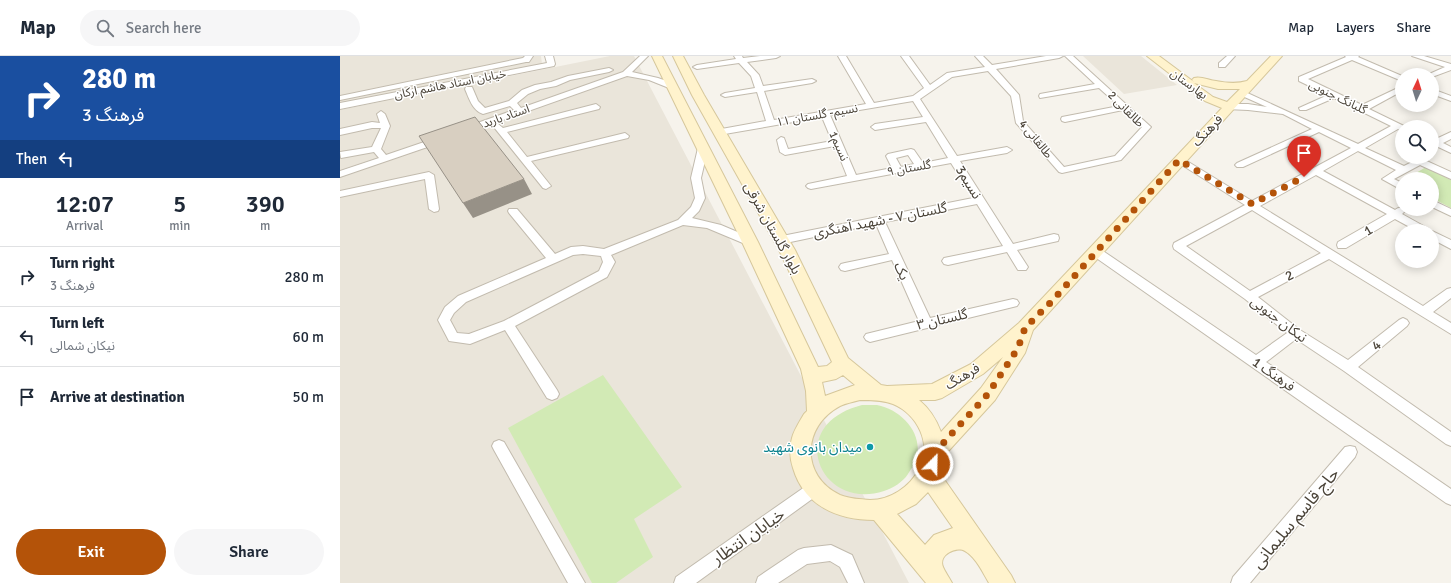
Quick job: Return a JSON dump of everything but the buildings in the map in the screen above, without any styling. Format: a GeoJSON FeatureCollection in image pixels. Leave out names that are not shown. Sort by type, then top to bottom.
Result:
{"type":"FeatureCollection","features":[{"type":"Feature","properties":{"kind":"main road","name":"بلوار گلستان شرقی"},"geometry":{"type":"LineString","coordinates":[[657,56],[750,242],[812,374],[817,413]]}},
{"type":"Feature","properties":{"kind":"main road","name":"بلوار گلستان شرقی"},"geometry":{"type":"LineString","coordinates":[[678,56],[719,132],[781,240],[808,291],[842,363],[882,393]]}},
{"type":"Feature","properties":{"kind":"main road","name":"بهارستان"},"geometry":{"type":"LineString","coordinates":[[1152,56],[1209,99],[1240,96]]}},
{"type":"Feature","properties":{"kind":"main road","name":"بهارستان"},"geometry":{"type":"LineString","coordinates":[[1165,56],[1219,95],[1240,96]]}},
{"type":"Feature","properties":{"kind":"main road","name":"فرهنگ"},"geometry":{"type":"LineString","coordinates":[[882,393],[935,392],[977,369],[1025,328],[1179,160],[1277,56]]}},
{"type":"Feature","properties":{"kind":"main road"},"geometry":{"type":"LineString","coordinates":[[1198,80],[1217,86],[1231,87],[1240,96]]}},
{"type":"Feature","properties":{"kind":"main road","name":"فرهنگ"},"geometry":{"type":"LineString","coordinates":[[935,452],[988,394],[1018,348],[1025,328]]}},
{"type":"Feature","properties":{"kind":"main road"},"geometry":{"type":"LineString","coordinates":[[812,374],[830,374],[842,363]]}},
{"type":"Feature","properties":{"kind":"main road"},"geometry":{"type":"LineString","coordinates":[[860,392],[882,393],[907,402],[922,415],[932,432],[935,452],[929,475],[917,491],[900,503],[879,510],[861,511],[843,508],[827,500],[814,490],[804,475],[800,458],[801,442],[807,426],[817,413],[830,403],[844,396],[860,392]]}},
{"type":"Feature","properties":{"kind":"main road"},"geometry":{"type":"LineString","coordinates":[[929,475],[1003,583]]}},
{"type":"Feature","properties":{"kind":"main road"},"geometry":{"type":"LineString","coordinates":[[879,510],[935,575]]}},
{"type":"Feature","properties":{"kind":"main road"},"geometry":{"type":"LineString","coordinates":[[935,575],[933,553],[942,543],[955,538],[969,540],[981,549]]}},
{"type":"Feature","properties":{"kind":"street"},"geometry":{"type":"LineString","coordinates":[[340,98],[526,60],[530,56]]}},
{"type":"Feature","properties":{"kind":"street","name":"خیابان استاد هاشم ارکان"},"geometry":{"type":"LineString","coordinates":[[340,106],[551,64],[549,56]]}},
{"type":"Feature","properties":{"kind":"street"},"geometry":{"type":"LineString","coordinates":[[626,74],[644,56]]}},
{"type":"Feature","properties":{"kind":"street"},"geometry":{"type":"LineString","coordinates":[[697,68],[739,58],[776,56]]}},
{"type":"Feature","properties":{"kind":"street"},"geometry":{"type":"LineString","coordinates":[[842,56],[871,105]]}},
{"type":"Feature","properties":{"kind":"street"},"geometry":{"type":"LineString","coordinates":[[905,56],[928,88]]}},
{"type":"Feature","properties":{"kind":"street","name":"طالقانی 4"},"geometry":{"type":"LineString","coordinates":[[979,56],[1015,94],[1019,121],[1062,170]]}},
{"type":"Feature","properties":{"kind":"street"},"geometry":{"type":"LineString","coordinates":[[915,98],[950,74],[1059,56]]}},
{"type":"Feature","properties":{"kind":"street","name":"طالقانی 2"},"geometry":{"type":"LineString","coordinates":[[1062,170],[1118,158],[1147,127],[1069,56]]}},
{"type":"Feature","properties":{"kind":"street"},"geometry":{"type":"LineString","coordinates":[[1352,56],[1395,76]]}},
{"type":"Feature","properties":{"kind":"street","name":"گلبانگ جنوبی"},"geometry":{"type":"LineString","coordinates":[[1352,56],[1302,79],[1395,125]]}},
{"type":"Feature","properties":{"kind":"street"},"geometry":{"type":"LineString","coordinates":[[1416,56],[1451,66]]}},
{"type":"Feature","properties":{"kind":"street"},"geometry":{"type":"LineString","coordinates":[[1222,65],[1228,57]]}},
{"type":"Feature","properties":{"kind":"street"},"geometry":{"type":"LineString","coordinates":[[739,58],[755,75],[771,123]]}},
{"type":"Feature","properties":{"kind":"street"},"geometry":{"type":"LineString","coordinates":[[1439,72],[1451,66]]}},
{"type":"Feature","properties":{"kind":"street"},"geometry":{"type":"LineString","coordinates":[[469,89],[474,102],[483,111],[512,103],[525,92],[538,87],[553,84],[568,78],[609,70]]}},
{"type":"Feature","properties":{"kind":"street"},"geometry":{"type":"LineString","coordinates":[[626,74],[648,77],[663,81],[672,86]]}},
{"type":"Feature","properties":{"kind":"street","name":"استاد باربد"},"geometry":{"type":"LineString","coordinates":[[340,174],[626,74]]}},
{"type":"Feature","properties":{"kind":"street"},"geometry":{"type":"LineString","coordinates":[[725,95],[812,81]]}},
{"type":"Feature","properties":{"kind":"street"},"geometry":{"type":"LineString","coordinates":[[1043,96],[1102,85]]}},
{"type":"Feature","properties":{"kind":"street"},"geometry":{"type":"LineString","coordinates":[[1362,109],[1395,92]]}},
{"type":"Feature","properties":{"kind":"street"},"geometry":{"type":"LineString","coordinates":[[1439,94],[1451,99]]}},
{"type":"Feature","properties":{"kind":"street"},"geometry":{"type":"LineString","coordinates":[[1240,96],[1248,107],[1285,112]]}},
{"type":"Feature","properties":{"kind":"street"},"geometry":{"type":"LineString","coordinates":[[1240,96],[1285,112],[1404,170]]}},
{"type":"Feature","properties":{"kind":"street"},"geometry":{"type":"LineString","coordinates":[[1303,108],[1334,96]]}},
{"type":"Feature","properties":{"kind":"street","name":"نسیم- گلستان ۱۱"},"geometry":{"type":"LineString","coordinates":[[719,132],[915,98]]}},
{"type":"Feature","properties":{"kind":"street","name":"نسیم3"},"geometry":{"type":"LineString","coordinates":[[915,98],[1022,267]]}},
{"type":"Feature","properties":{"kind":"street"},"geometry":{"type":"LineString","coordinates":[[512,103],[519,111]]}},
{"type":"Feature","properties":{"kind":"street"},"geometry":{"type":"LineString","coordinates":[[501,131],[596,107]]}},
{"type":"Feature","properties":{"kind":"street"},"geometry":{"type":"LineString","coordinates":[[1065,119],[1125,107]]}},
{"type":"Feature","properties":{"kind":"street"},"geometry":{"type":"LineString","coordinates":[[376,149],[386,126],[381,114]]}},
{"type":"Feature","properties":{"kind":"street","name":"نسیم1"},"geometry":{"type":"LineString","coordinates":[[825,114],[853,178]]}},
{"type":"Feature","properties":{"kind":"street"},"geometry":{"type":"LineString","coordinates":[[875,127],[928,119]]}},
{"type":"Feature","properties":{"kind":"street"},"geometry":{"type":"LineString","coordinates":[[493,120],[546,186]]}},
{"type":"Feature","properties":{"kind":"street"},"geometry":{"type":"LineString","coordinates":[[340,132],[372,125],[386,126]]}},
{"type":"Feature","properties":{"kind":"street"},"geometry":{"type":"LineString","coordinates":[[1240,165],[1319,129]]}},
{"type":"Feature","properties":{"kind":"street"},"geometry":{"type":"LineString","coordinates":[[1252,204],[1395,130]]}},
{"type":"Feature","properties":{"kind":"street"},"geometry":{"type":"LineString","coordinates":[[1439,140],[1451,135]]}},
{"type":"Feature","properties":{"kind":"street"},"geometry":{"type":"LineString","coordinates":[[525,160],[625,136]]}},
{"type":"Feature","properties":{"kind":"street"},"geometry":{"type":"LineString","coordinates":[[781,140],[785,152],[838,143]]}},
{"type":"Feature","properties":{"kind":"street"},"geometry":{"type":"LineString","coordinates":[[1439,144],[1451,150]]}},
{"type":"Feature","properties":{"kind":"street"},"geometry":{"type":"LineString","coordinates":[[604,253],[609,262],[604,274],[508,324],[470,339],[453,338],[444,320],[449,310],[462,299],[571,251],[583,250],[604,253],[682,222],[695,210],[700,198],[696,178],[702,148]]}},
{"type":"Feature","properties":{"kind":"street"},"geometry":{"type":"LineString","coordinates":[[341,155],[376,149]]}},
{"type":"Feature","properties":{"kind":"street"},"geometry":{"type":"LineString","coordinates":[[376,149],[384,158]]}},
{"type":"Feature","properties":{"kind":"street","name":"گلستان ۹"},"geometry":{"type":"LineString","coordinates":[[811,186],[1007,150]]}},
{"type":"Feature","properties":{"kind":"street"},"geometry":{"type":"LineString","coordinates":[[898,170],[891,156],[911,152],[920,166]]}},
{"type":"Feature","properties":{"kind":"street"},"geometry":{"type":"LineString","coordinates":[[1179,160],[1451,329]]}},
{"type":"Feature","properties":{"kind":"street"},"geometry":{"type":"LineString","coordinates":[[1400,172],[1420,162],[1451,176]]}},
{"type":"Feature","properties":{"kind":"street"},"geometry":{"type":"LineString","coordinates":[[1317,171],[1395,209]]}},
{"type":"Feature","properties":{"kind":"street"},"geometry":{"type":"LineString","coordinates":[[340,194],[429,175],[434,209]]}},
{"type":"Feature","properties":{"kind":"street"},"geometry":{"type":"LineString","coordinates":[[1395,175],[1387,179],[1395,184]]}},
{"type":"Feature","properties":{"kind":"street","name":"گلستان ۷ - شهید آهنگری"},"geometry":{"type":"LineString","coordinates":[[781,240],[980,200]]}},
{"type":"Feature","properties":{"kind":"street","name":"نیکان جنوبی"},"geometry":{"type":"LineString","coordinates":[[1252,204],[1178,246],[1249,296],[1296,333],[1349,368],[1451,440]]}},
{"type":"Feature","properties":{"kind":"street"},"geometry":{"type":"LineString","coordinates":[[1439,207],[1451,213]]}},
{"type":"Feature","properties":{"kind":"street"},"geometry":{"type":"LineString","coordinates":[[513,211],[553,259]]}},
{"type":"Feature","properties":{"kind":"street","name":"1"},"geometry":{"type":"LineString","coordinates":[[1342,245],[1395,213]]}},
{"type":"Feature","properties":{"kind":"street"},"geometry":{"type":"LineString","coordinates":[[1406,216],[1416,224]]}},
{"type":"Feature","properties":{"kind":"street","name":"یک"},"geometry":{"type":"LineString","coordinates":[[879,220],[926,323]]}},
{"type":"Feature","properties":{"kind":"street"},"geometry":{"type":"LineString","coordinates":[[682,222],[703,222],[750,242]]}},
{"type":"Feature","properties":{"kind":"street"},"geometry":{"type":"LineString","coordinates":[[948,261],[1054,238]]}},
{"type":"Feature","properties":{"kind":"street"},"geometry":{"type":"LineString","coordinates":[[1439,239],[1451,245]]}},
{"type":"Feature","properties":{"kind":"street","name":"فرهنگ 1"},"geometry":{"type":"LineString","coordinates":[[1096,252],[1451,498]]}},
{"type":"Feature","properties":{"kind":"street","name":"2"},"geometry":{"type":"LineString","coordinates":[[1249,296],[1329,254]]}},
{"type":"Feature","properties":{"kind":"street"},"geometry":{"type":"LineString","coordinates":[[845,267],[895,256]]}},
{"type":"Feature","properties":{"kind":"street"},"geometry":{"type":"LineString","coordinates":[[1424,312],[1451,292]]}},
{"type":"Feature","properties":{"kind":"street","name":"گلستان ۳"},"geometry":{"type":"LineString","coordinates":[[870,337],[1013,303]]}},
{"type":"Feature","properties":{"kind":"street","name":"4"},"geometry":{"type":"LineString","coordinates":[[1349,368],[1403,323]]}},
{"type":"Feature","properties":{"kind":"street"},"geometry":{"type":"LineString","coordinates":[[508,324],[552,394]]}},
{"type":"Feature","properties":{"kind":"street"},"geometry":{"type":"LineString","coordinates":[[1256,362],[1296,333]]}},
{"type":"Feature","properties":{"kind":"street"},"geometry":{"type":"LineString","coordinates":[[499,446],[577,583]]}},
{"type":"Feature","properties":{"kind":"street","name":"حاج قاسم سلیمانی"},"geometry":{"type":"LineString","coordinates":[[1239,583],[1350,452]]}},
{"type":"Feature","properties":{"kind":"street","name":"خیابان انتظار"},"geometry":{"type":"LineString","coordinates":[[682,583],[814,490]]}},
{"type":"Feature","properties":{"kind":"street"},"geometry":{"type":"LineString","coordinates":[[764,583],[804,556],[831,553],[846,561],[856,583]]}},
{"type":"Feature","properties":{"kind":"shaded area"},"geometry":{"type":"Polygon","coordinates":[[[340,56],[541,56],[542,64],[340,105],[340,56]]]}},
{"type":"Feature","properties":{"kind":"shaded area"},"geometry":{"type":"Polygon","coordinates":[[[610,56],[634,56],[909,583],[340,583],[340,110],[610,56]]]}},
{"type":"Feature","properties":{"kind":"shaded area"},"geometry":{"type":"Polygon","coordinates":[[[1083,56],[1141,56],[1177,85],[1124,94],[1083,56]]]}},
{"type":"Feature","properties":{"kind":"green space"},"geometry":{"type":"Polygon","coordinates":[[[1426,167],[1436,172],[1418,172],[1426,167]]]}},
{"type":"Feature","properties":{"kind":"green space"},"geometry":{"type":"Polygon","coordinates":[[[1439,174],[1451,180],[1451,208],[1439,202],[1439,174]]]}},
{"type":"Feature","properties":{"kind":"green space"},"geometry":{"type":"Polygon","coordinates":[[[603,375],[682,487],[634,519],[653,557],[616,583],[592,583],[508,428],[603,375]]]}},
{"type":"Feature","properties":{"kind":"green space"},"geometry":{"type":"Polygon","coordinates":[[[862,405],[877,405],[887,408],[903,418],[915,434],[918,453],[915,463],[906,477],[898,484],[884,491],[861,494],[842,489],[828,478],[819,463],[817,447],[823,430],[838,415],[862,405]]]}},
{"type":"Feature","properties":{"kind":"place","name":"میدان بانوی شهید"},"geometry":{"type":"Point","coordinates":[870,447]}},
{"type":"Feature","properties":{"kind":"route"},"geometry":{"type":"LineString","coordinates":[[933,464],[935,452],[988,394],[1018,348],[1025,328],[1051,302],[1179,160],[1252,204],[1304,177]]}}]}
